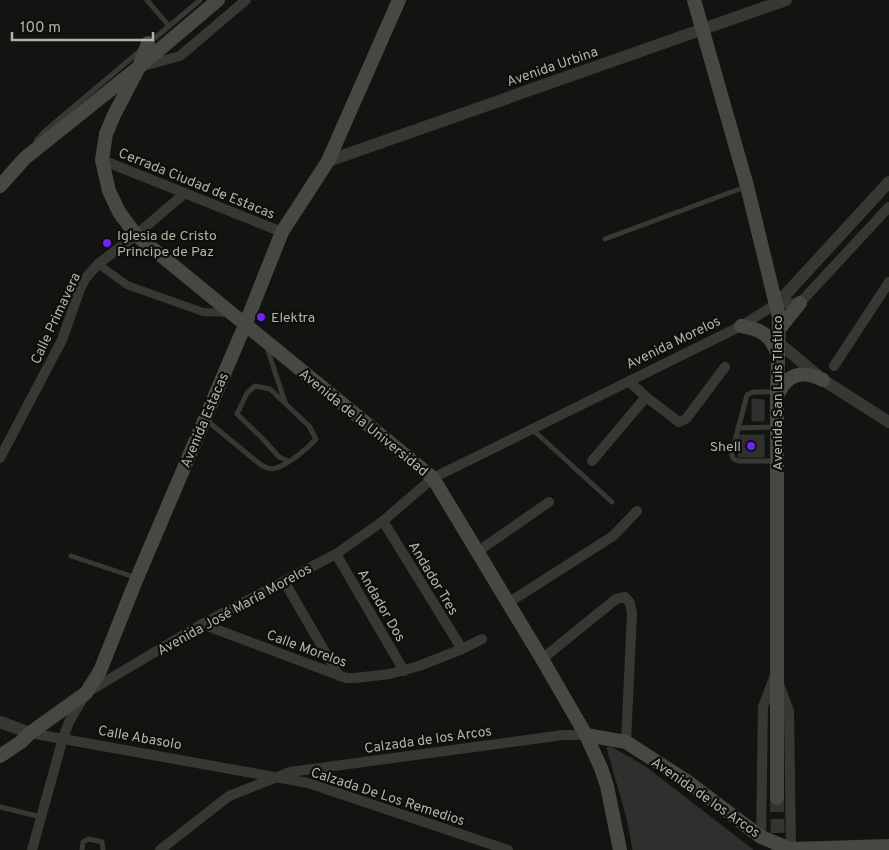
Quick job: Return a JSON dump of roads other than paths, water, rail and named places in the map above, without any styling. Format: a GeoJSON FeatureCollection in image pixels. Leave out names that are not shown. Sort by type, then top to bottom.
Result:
{"type":"FeatureCollection","features":[{"type":"Feature","properties":{"kind":"main road"},"geometry":{"type":"LineString","coordinates":[[0,186],[25,158],[139,67],[218,0]]}},
{"type":"Feature","properties":{"kind":"main road","name":"Avenida Estacas"},"geometry":{"type":"LineString","coordinates":[[86,693],[104,664],[137,578],[245,325],[282,232],[328,161],[399,0]]}},
{"type":"Feature","properties":{"kind":"main road","name":"Avenida San Luis Tlatilco"},"geometry":{"type":"LineString","coordinates":[[694,0],[747,186],[776,304],[780,328],[777,394],[777,798]]}},
{"type":"Feature","properties":{"kind":"main road","name":"Avenida de la Universidad"},"geometry":{"type":"LineString","coordinates":[[148,43],[139,67],[106,134],[102,160],[109,191],[118,212],[136,235],[433,478],[586,736],[607,786],[620,850]]}},
{"type":"Feature","properties":{"kind":"main road"},"geometry":{"type":"LineString","coordinates":[[780,328],[800,302]]}},
{"type":"Feature","properties":{"kind":"main road"},"geometry":{"type":"LineString","coordinates":[[741,326],[754,328],[765,334],[779,350]]}},
{"type":"Feature","properties":{"kind":"main road"},"geometry":{"type":"LineString","coordinates":[[777,394],[781,386],[790,378],[800,374],[812,374],[823,380]]}},
{"type":"Feature","properties":{"kind":"main road","name":"Avenida José María Morelos"},"geometry":{"type":"LineString","coordinates":[[0,756],[21,742],[30,732],[86,693]]}},
{"type":"Feature","properties":{"kind":"main road","name":"Avenida José María Morelos"},"geometry":{"type":"LineString","coordinates":[[0,747],[14,738],[30,732]]}},
{"type":"Feature","properties":{"kind":"main road","name":"Avenida de los Arcos"},"geometry":{"type":"LineString","coordinates":[[586,736],[626,742],[688,782],[761,837],[791,849],[889,846]]}},
{"type":"Feature","properties":{"kind":"street"},"geometry":{"type":"LineString","coordinates":[[139,67],[180,56],[246,0]]}},
{"type":"Feature","properties":{"kind":"street","name":"Avenida Urbina"},"geometry":{"type":"LineString","coordinates":[[328,161],[786,0]]}},
{"type":"Feature","properties":{"kind":"street","name":"Cerrada Ciudad de Estacas"},"geometry":{"type":"LineString","coordinates":[[102,160],[282,232]]}},
{"type":"Feature","properties":{"kind":"street","name":"Avenida Morelos"},"geometry":{"type":"LineString","coordinates":[[433,478],[741,326],[776,304],[889,182]]}},
{"type":"Feature","properties":{"kind":"street","name":"Calle Primavera"},"geometry":{"type":"LineString","coordinates":[[0,458],[62,340],[85,279],[98,264],[136,235],[185,193]]}},
{"type":"Feature","properties":{"kind":"street"},"geometry":{"type":"LineString","coordinates":[[776,304],[800,302],[889,207]]}},
{"type":"Feature","properties":{"kind":"street"},"geometry":{"type":"LineString","coordinates":[[98,264],[127,285],[203,312],[231,313]]}},
{"type":"Feature","properties":{"kind":"street"},"geometry":{"type":"LineString","coordinates":[[834,366],[889,282]]}},
{"type":"Feature","properties":{"kind":"street"},"geometry":{"type":"LineString","coordinates":[[779,350],[889,422]]}},
{"type":"Feature","properties":{"kind":"street"},"geometry":{"type":"LineString","coordinates":[[629,381],[676,420],[683,421],[725,367]]}},
{"type":"Feature","properties":{"kind":"street"},"geometry":{"type":"LineString","coordinates":[[592,461],[646,397]]}},
{"type":"Feature","properties":{"kind":"street","name":"Avenida José María Morelos"},"geometry":{"type":"LineString","coordinates":[[86,693],[202,624],[336,554],[384,521],[433,478]]}},
{"type":"Feature","properties":{"kind":"street"},"geometry":{"type":"LineString","coordinates":[[476,552],[549,502]]}},
{"type":"Feature","properties":{"kind":"street"},"geometry":{"type":"LineString","coordinates":[[508,603],[613,536],[637,511]]}},
{"type":"Feature","properties":{"kind":"street","name":"Andador Tres"},"geometry":{"type":"LineString","coordinates":[[384,521],[462,649]]}},
{"type":"Feature","properties":{"kind":"street","name":"Andador Dos"},"geometry":{"type":"LineString","coordinates":[[336,554],[404,671]]}},
{"type":"Feature","properties":{"kind":"street"},"geometry":{"type":"LineString","coordinates":[[284,582],[339,676]]}},
{"type":"Feature","properties":{"kind":"street"},"geometry":{"type":"LineString","coordinates":[[542,659],[616,599],[625,598],[630,603],[632,613],[626,742]]}},
{"type":"Feature","properties":{"kind":"street","name":"Calle Morelos"},"geometry":{"type":"LineString","coordinates":[[202,624],[339,676],[355,678],[404,671],[462,649],[482,639]]}},
{"type":"Feature","properties":{"kind":"street"},"geometry":{"type":"LineString","coordinates":[[761,837],[763,706],[776,673]]}},
{"type":"Feature","properties":{"kind":"street"},"geometry":{"type":"LineString","coordinates":[[776,673],[789,711],[791,849]]}},
{"type":"Feature","properties":{"kind":"street","name":"Avenida Estacas"},"geometry":{"type":"LineString","coordinates":[[32,850],[63,738],[69,722],[86,693]]}},
{"type":"Feature","properties":{"kind":"street","name":"Calle Abasolo"},"geometry":{"type":"LineString","coordinates":[[0,722],[30,732],[253,772],[275,778]]}},
{"type":"Feature","properties":{"kind":"street","name":"Calzada de los Arcos"},"geometry":{"type":"LineString","coordinates":[[275,778],[290,772],[543,737],[563,735],[586,736]]}},
{"type":"Feature","properties":{"kind":"street","name":"Calzada De Los Remedios"},"geometry":{"type":"LineString","coordinates":[[160,850],[229,796],[275,778],[308,783],[508,850]]}},
{"type":"Feature","properties":{"kind":"lane"},"geometry":{"type":"LineString","coordinates":[[147,0],[169,26]]}},
{"type":"Feature","properties":{"kind":"lane"},"geometry":{"type":"LineString","coordinates":[[25,158],[45,131],[200,0]]}},
{"type":"Feature","properties":{"kind":"lane"},"geometry":{"type":"LineString","coordinates":[[605,239],[747,186]]}},
{"type":"Feature","properties":{"kind":"lane"},"geometry":{"type":"LineString","coordinates":[[266,343],[286,404]]}},
{"type":"Feature","properties":{"kind":"lane"},"geometry":{"type":"LineString","coordinates":[[205,418],[261,466],[268,469],[276,468],[288,461],[308,448],[316,439],[309,426],[270,390],[254,386],[247,393],[236,414],[279,457],[288,461]]}},
{"type":"Feature","properties":{"kind":"lane"},"geometry":{"type":"LineString","coordinates":[[777,394],[752,392],[747,395],[732,452],[734,460],[777,461]]}},
{"type":"Feature","properties":{"kind":"lane"},"geometry":{"type":"LineString","coordinates":[[738,428],[777,427]]}},
{"type":"Feature","properties":{"kind":"lane"},"geometry":{"type":"LineString","coordinates":[[532,429],[612,502]]}},
{"type":"Feature","properties":{"kind":"lane"},"geometry":{"type":"LineString","coordinates":[[71,556],[137,578]]}},
{"type":"Feature","properties":{"kind":"lane"},"geometry":{"type":"LineString","coordinates":[[0,807],[41,817]]}},
{"type":"Feature","properties":{"kind":"lane"},"geometry":{"type":"LineString","coordinates":[[82,850],[83,842],[89,839],[102,842],[103,850]]}},
{"type":"Feature","properties":{"kind":"tunnel"},"geometry":{"type":"LineString","coordinates":[[777,798],[778,850]]}},
{"type":"Feature","properties":{"kind":"place","name":"Iglesia de Cristo Principe de Paz"},"geometry":{"type":"Point","coordinates":[107,243]}},
{"type":"Feature","properties":{"kind":"place","name":"Elektra"},"geometry":{"type":"Point","coordinates":[261,317]}},
{"type":"Feature","properties":{"kind":"place","name":"Shell"},"geometry":{"type":"Point","coordinates":[751,446]}}]}
